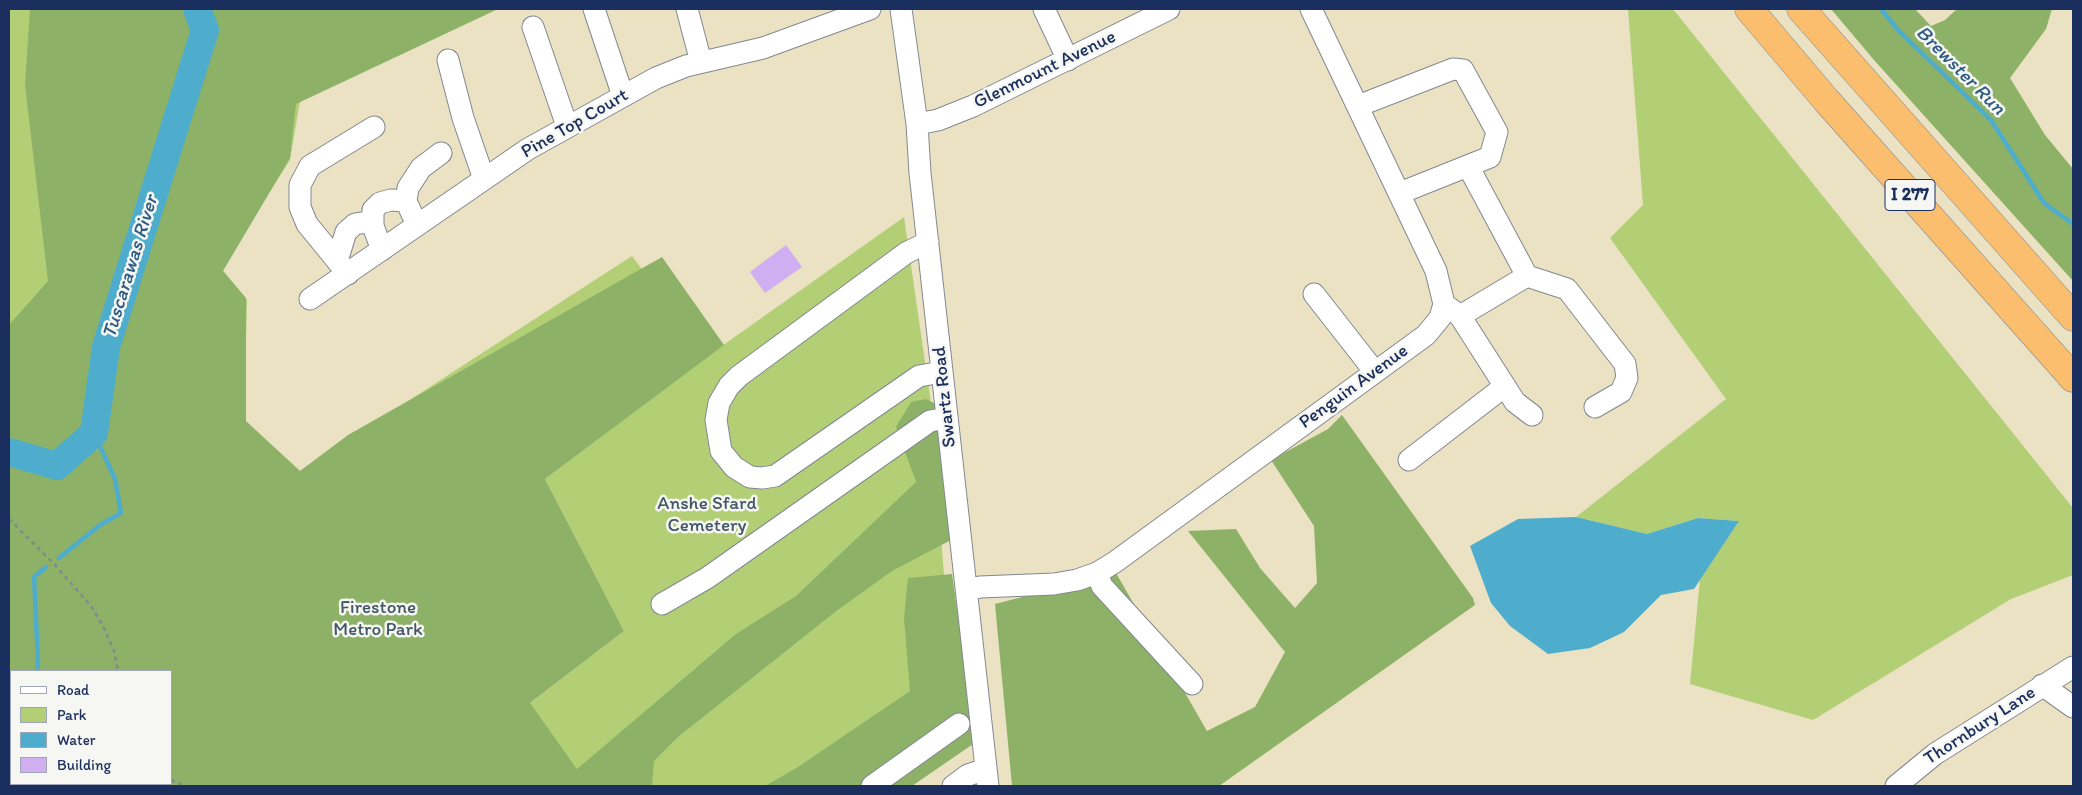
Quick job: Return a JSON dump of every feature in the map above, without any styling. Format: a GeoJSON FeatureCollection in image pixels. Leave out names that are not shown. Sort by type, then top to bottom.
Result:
{"type":"FeatureCollection","features":[{"type":"Feature","properties":{"kind":"highway","name":"I 277"},"geometry":{"type":"LineString","coordinates":[[1748,9],[2073,378]]}},
{"type":"Feature","properties":{"kind":"highway","name":"I 277"},"geometry":{"type":"LineString","coordinates":[[1801,9],[2073,317]]}},
{"type":"Feature","properties":{"kind":"street"},"geometry":{"type":"LineString","coordinates":[[594,9],[623,96]]}},
{"type":"Feature","properties":{"kind":"street"},"geometry":{"type":"LineString","coordinates":[[687,9],[701,62]]}},
{"type":"Feature","properties":{"kind":"street","name":"Pine Top Court"},"geometry":{"type":"LineString","coordinates":[[310,299],[342,268],[382,250],[484,179],[567,126],[656,78],[701,62],[763,48],[870,9]]}},
{"type":"Feature","properties":{"kind":"street","name":"Swartz Road"},"geometry":{"type":"LineString","coordinates":[[901,9],[917,124],[920,173],[987,778]]}},
{"type":"Feature","properties":{"kind":"street"},"geometry":{"type":"LineString","coordinates":[[1044,9],[1068,60]]}},
{"type":"Feature","properties":{"kind":"street","name":"Glenmount Avenue"},"geometry":{"type":"LineString","coordinates":[[917,124],[938,120],[964,109],[1068,60],[1169,9]]}},
{"type":"Feature","properties":{"kind":"street"},"geometry":{"type":"LineString","coordinates":[[1312,9],[1400,193],[1452,310],[1515,402],[1532,415]]}},
{"type":"Feature","properties":{"kind":"street"},"geometry":{"type":"LineString","coordinates":[[533,27],[567,126]]}},
{"type":"Feature","properties":{"kind":"street"},"geometry":{"type":"LineString","coordinates":[[448,60],[463,118],[484,179]]}},
{"type":"Feature","properties":{"kind":"street"},"geometry":{"type":"LineString","coordinates":[[1358,106],[1453,69],[1463,70],[1497,132],[1490,157],[1400,193]]}},
{"type":"Feature","properties":{"kind":"street"},"geometry":{"type":"LineString","coordinates":[[342,268],[307,224],[300,207],[300,185],[310,166],[374,127]]}},
{"type":"Feature","properties":{"kind":"street"},"geometry":{"type":"LineString","coordinates":[[417,225],[406,201],[408,188],[421,168],[441,153]]}},
{"type":"Feature","properties":{"kind":"street"},"geometry":{"type":"LineString","coordinates":[[1468,166],[1527,276],[1567,290],[1625,364],[1627,378],[1621,392],[1595,407]]}},
{"type":"Feature","properties":{"kind":"street"},"geometry":{"type":"LineString","coordinates":[[382,250],[373,221],[373,210],[380,203],[391,200],[406,201]]}},
{"type":"Feature","properties":{"kind":"street"},"geometry":{"type":"LineString","coordinates":[[342,268],[346,232],[355,224],[373,221]]}},
{"type":"Feature","properties":{"kind":"street"},"geometry":{"type":"LineString","coordinates":[[928,242],[898,259],[739,376],[729,386],[720,403],[716,420],[721,451],[734,467],[750,476],[762,478],[775,476],[919,376],[942,372]]}},
{"type":"Feature","properties":{"kind":"street"},"geometry":{"type":"LineString","coordinates":[[1452,310],[1527,276]]}},
{"type":"Feature","properties":{"kind":"street"},"geometry":{"type":"LineString","coordinates":[[1314,294],[1375,372]]}},
{"type":"Feature","properties":{"kind":"street","name":"Penguin Avenue"},"geometry":{"type":"LineString","coordinates":[[967,590],[980,587],[1054,584],[1077,580],[1115,562],[1434,328],[1440,318],[1452,310]]}},
{"type":"Feature","properties":{"kind":"street"},"geometry":{"type":"LineString","coordinates":[[1409,460],[1505,386]]}},
{"type":"Feature","properties":{"kind":"street"},"geometry":{"type":"LineString","coordinates":[[662,604],[707,578],[930,421],[947,418]]}},
{"type":"Feature","properties":{"kind":"street"},"geometry":{"type":"LineString","coordinates":[[1097,572],[1102,586],[1192,684]]}},
{"type":"Feature","properties":{"kind":"street","name":"Thornbury Lane"},"geometry":{"type":"LineString","coordinates":[[1899,785],[1934,754],[2073,667]]}},
{"type":"Feature","properties":{"kind":"street","name":"Thornbury Lane"},"geometry":{"type":"LineString","coordinates":[[2042,685],[2073,708]]}},
{"type":"Feature","properties":{"kind":"street"},"geometry":{"type":"LineString","coordinates":[[872,786],[959,724]]}},
{"type":"Feature","properties":{"kind":"street"},"geometry":{"type":"LineString","coordinates":[[953,786],[968,776],[987,778]]}},
{"type":"Feature","properties":{"kind":"path"},"geometry":{"type":"LineString","coordinates":[[9,520],[55,565],[91,606],[110,642],[118,670]]}},
{"type":"Feature","properties":{"kind":"path"},"geometry":{"type":"LineString","coordinates":[[172,780],[185,786]]}},
{"type":"Feature","properties":{"kind":"green space","name":"Firestone Metro Park"},"geometry":{"type":"Polygon","coordinates":[[[9,9],[425,9],[300,101],[290,160],[221,268],[247,300],[244,421],[300,471],[632,256],[701,348],[531,476],[521,705],[577,769],[529,704],[624,631],[545,479],[698,363],[904,217],[943,486],[938,496],[953,694],[821,786],[9,786],[9,9]]]}},
{"type":"Feature","properties":{"kind":"green space","name":"Firestone Metro Park"},"geometry":{"type":"Polygon","coordinates":[[[30,9],[498,9],[296,104],[290,158],[223,271],[246,298],[246,421],[300,471],[348,435],[662,257],[724,345],[545,479],[624,631],[530,703],[577,769],[736,634],[796,596],[916,482],[896,427],[911,402],[926,399],[938,405],[951,540],[892,571],[835,612],[678,737],[654,761],[652,786],[9,786],[9,325],[48,281],[25,85],[30,9]]]}},
{"type":"Feature","properties":{"kind":"green space"},"geometry":{"type":"Polygon","coordinates":[[[1628,9],[1673,9],[2073,508],[2073,575],[2011,599],[1813,720],[1690,684],[1700,579],[1739,521],[1698,518],[1647,534],[1576,517],[1726,399],[1610,238],[1643,205],[1628,9]]]}},
{"type":"Feature","properties":{"kind":"green space"},"geometry":{"type":"Polygon","coordinates":[[[1831,9],[1915,9],[1931,26],[1945,20],[1957,9],[2052,9],[2046,29],[2010,78],[2045,135],[2073,169],[2073,281],[1874,60],[1831,9]]]}},
{"type":"Feature","properties":{"kind":"green space"},"geometry":{"type":"Polygon","coordinates":[[[1342,415],[1473,598],[1475,605],[1219,786],[1012,786],[995,604],[1116,573],[1207,731],[1255,707],[1285,652],[1188,531],[1236,529],[1260,568],[1295,608],[1317,583],[1314,526],[1271,460],[1328,429],[1342,415]]]}},
{"type":"Feature","properties":{"kind":"green space"},"geometry":{"type":"Polygon","coordinates":[[[952,574],[976,742],[912,786],[765,786],[798,767],[910,691],[904,618],[908,578],[952,574]]]}},
{"type":"Feature","properties":{"kind":"water"},"geometry":{"type":"Polygon","coordinates":[[[1576,517],[1647,534],[1698,518],[1739,521],[1694,589],[1661,595],[1624,632],[1590,648],[1548,654],[1510,626],[1491,603],[1470,546],[1518,519],[1576,517]]]}},
{"type":"Feature","properties":{"kind":"building"},"geometry":{"type":"Polygon","coordinates":[[[786,245],[802,267],[765,293],[750,272],[786,245]]]}},
{"type":"Feature","properties":{"kind":"waterway","name":"Tuscarawas River"},"geometry":{"type":"LineString","coordinates":[[9,452],[57,466],[94,433],[106,347],[205,30],[197,9]]}},
{"type":"Feature","properties":{"kind":"waterway","name":"Brewster Run"},"geometry":{"type":"LineString","coordinates":[[1881,9],[1898,30],[1991,120],[2044,203],[2073,224]]}},
{"type":"Feature","properties":{"kind":"waterway"},"geometry":{"type":"LineString","coordinates":[[59,558],[100,525],[121,513],[115,479],[94,433]]}},
{"type":"Feature","properties":{"kind":"waterway"},"geometry":{"type":"LineString","coordinates":[[37,670],[34,577],[46,567]]}},
{"type":"Feature","properties":{"kind":"park label","name":"Anshe Sfard Cemetery"},"geometry":{"type":"Point","coordinates":[707,515]}}]}
